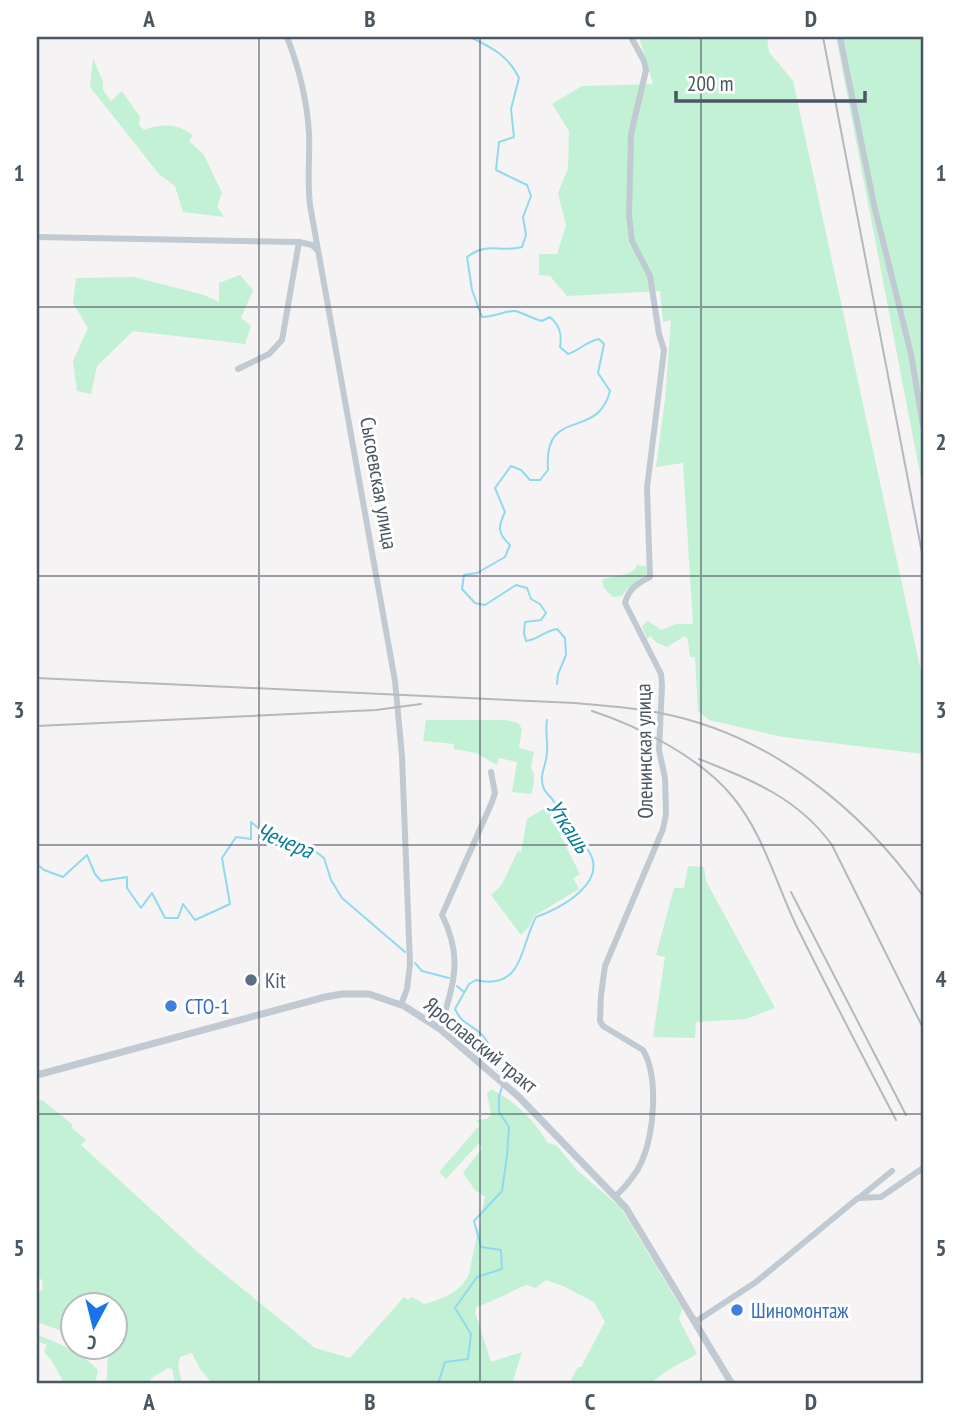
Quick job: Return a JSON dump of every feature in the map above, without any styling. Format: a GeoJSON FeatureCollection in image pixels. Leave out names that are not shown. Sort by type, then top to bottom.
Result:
{"type":"FeatureCollection","features":[{"type":"Feature","properties":{"kind":"street","name":"Сысоевская улица"},"geometry":{"type":"LineString","coordinates":[[287,37],[297,63],[305,98],[309,132],[308,192],[395,681],[402,756],[410,964],[407,989],[401,1004]]}},
{"type":"Feature","properties":{"kind":"street","name":"Оленинская улица"},"geometry":{"type":"LineString","coordinates":[[616,1196],[634,1174],[644,1154],[651,1127],[653,1093],[647,1055],[643,1050],[606,1030],[600,1021],[601,995],[605,966],[663,829],[667,797],[659,750],[663,685],[661,674],[625,603],[627,594],[634,585],[650,577],[647,488],[664,349],[650,276],[632,241],[629,216],[631,134],[646,77],[645,61],[631,37]]}},
{"type":"Feature","properties":{"kind":"street"},"geometry":{"type":"LineString","coordinates":[[840,37],[874,205],[911,354],[923,426]]}},
{"type":"Feature","properties":{"kind":"street"},"geometry":{"type":"LineString","coordinates":[[238,369],[268,354],[282,340],[302,242],[313,236],[314,227]]}},
{"type":"Feature","properties":{"kind":"street"},"geometry":{"type":"LineString","coordinates":[[37,237],[302,242],[312,245],[320,255]]}},
{"type":"Feature","properties":{"kind":"street"},"geometry":{"type":"LineString","coordinates":[[440,1029],[456,973],[450,931],[442,915],[492,802],[495,793],[492,772]]}},
{"type":"Feature","properties":{"kind":"street","name":"Ярославский тракт"},"geometry":{"type":"LineString","coordinates":[[37,1075],[325,997],[369,994],[401,1004],[440,1029],[497,1076],[616,1196],[637,1223],[732,1384]]}},
{"type":"Feature","properties":{"kind":"street"},"geometry":{"type":"LineString","coordinates":[[858,1198],[881,1197],[923,1168]]}},
{"type":"Feature","properties":{"kind":"street"},"geometry":{"type":"LineString","coordinates":[[695,1322],[756,1282],[892,1171]]}},
{"type":"Feature","properties":{"kind":"green space"},"geometry":{"type":"Polygon","coordinates":[[[639,37],[767,37],[769,52],[793,81],[923,681],[923,754],[783,737],[709,720],[698,711],[695,657],[690,657],[685,636],[667,647],[650,636],[647,639],[642,626],[648,621],[661,630],[676,624],[693,624],[683,463],[656,467],[665,400],[671,320],[663,322],[660,291],[567,296],[550,276],[539,275],[539,254],[557,254],[566,225],[558,193],[568,168],[569,131],[552,104],[582,86],[653,84],[639,37]]]}},
{"type":"Feature","properties":{"kind":"green space"},"geometry":{"type":"Polygon","coordinates":[[[836,37],[923,37],[923,489],[836,37]]]}},
{"type":"Feature","properties":{"kind":"green space"},"geometry":{"type":"Polygon","coordinates":[[[93,58],[103,82],[103,90],[111,101],[122,91],[140,117],[139,125],[144,130],[170,126],[193,135],[189,141],[204,155],[222,193],[217,206],[224,217],[183,212],[175,186],[159,174],[90,87],[93,58]]]}},
{"type":"Feature","properties":{"kind":"green space"},"geometry":{"type":"Polygon","coordinates":[[[240,275],[253,290],[241,318],[251,326],[245,344],[133,331],[97,366],[91,394],[77,391],[73,361],[88,328],[73,303],[76,278],[134,277],[204,295],[219,302],[219,283],[240,275]]]}},
{"type":"Feature","properties":{"kind":"green space"},"geometry":{"type":"Polygon","coordinates":[[[637,565],[646,566],[647,574],[622,596],[613,597],[604,588],[602,580],[627,574],[637,565]]]}},
{"type":"Feature","properties":{"kind":"green space"},"geometry":{"type":"Polygon","coordinates":[[[426,720],[506,720],[518,723],[522,729],[519,748],[534,752],[531,794],[512,792],[517,762],[499,758],[497,765],[476,753],[454,749],[454,744],[423,741],[426,720]]]}},
{"type":"Feature","properties":{"kind":"green space"},"geometry":{"type":"Polygon","coordinates":[[[548,806],[554,821],[559,818],[566,831],[560,835],[580,874],[573,878],[579,889],[534,916],[521,935],[491,895],[501,886],[518,851],[521,852],[527,819],[548,806]]]}},
{"type":"Feature","properties":{"kind":"green space"},"geometry":{"type":"Polygon","coordinates":[[[688,866],[704,867],[706,881],[775,1008],[746,1019],[696,1022],[695,1038],[653,1037],[665,957],[656,955],[674,888],[684,888],[688,866]]]}},
{"type":"Feature","properties":{"kind":"green space"},"geometry":{"type":"Polygon","coordinates":[[[491,1089],[508,1099],[537,1127],[548,1143],[556,1145],[577,1170],[621,1208],[682,1309],[679,1319],[697,1354],[649,1384],[569,1384],[605,1322],[594,1302],[546,1280],[536,1288],[526,1285],[477,1306],[475,1312],[491,1362],[522,1352],[512,1384],[213,1384],[200,1369],[192,1353],[180,1357],[178,1365],[182,1384],[175,1384],[172,1369],[168,1368],[151,1378],[149,1384],[105,1384],[108,1362],[130,1362],[130,1292],[60,1292],[60,1330],[37,1322],[37,1292],[43,1290],[42,1280],[37,1277],[37,1101],[42,1100],[72,1124],[72,1128],[86,1140],[81,1145],[201,1255],[315,1348],[350,1358],[404,1297],[408,1300],[412,1297],[424,1304],[451,1294],[466,1280],[485,1197],[475,1190],[463,1173],[483,1147],[478,1144],[446,1179],[439,1172],[480,1125],[476,1120],[487,1119],[491,1114],[487,1094],[491,1089]]]}},
{"type":"Feature","properties":{"kind":"green space"},"geometry":{"type":"Polygon","coordinates":[[[37,1335],[60,1344],[60,1362],[90,1362],[98,1370],[95,1384],[62,1384],[63,1381],[52,1361],[44,1352],[47,1345],[37,1341],[37,1335]]]}},
{"type":"Feature","properties":{"kind":"waterway","name":"Уткашь"},"geometry":{"type":"LineString","coordinates":[[470,37],[505,58],[519,78],[511,109],[514,137],[499,142],[496,170],[527,185],[531,196],[523,217],[526,235],[522,247],[488,248],[467,257],[472,290],[482,317],[512,311],[542,321],[550,317],[560,330],[560,347],[568,354],[595,340],[599,339],[604,344],[598,373],[610,391],[603,406],[594,416],[562,430],[554,437],[549,450],[548,470],[540,480],[530,480],[521,470],[511,466],[495,488],[505,512],[500,526],[501,533],[510,545],[505,557],[477,573],[464,575],[462,589],[475,603],[485,605],[516,585],[527,588],[531,599],[540,604],[546,613],[541,620],[525,622],[526,641],[557,629],[565,638],[566,655],[557,684]]}},
{"type":"Feature","properties":{"kind":"waterway","name":"Уткашь"},"geometry":{"type":"LineString","coordinates":[[504,1081],[504,1063],[483,1036],[464,1021],[455,1009],[469,984],[476,980],[491,982],[503,979],[511,973],[518,964],[536,917],[569,901],[588,883],[593,873],[593,862],[588,850],[562,822],[555,804],[542,784],[547,752],[547,720]]}},
{"type":"Feature","properties":{"kind":"waterway","name":"Чечера"},"geometry":{"type":"LineString","coordinates":[[37,864],[44,870],[63,877],[87,855],[101,881],[127,877],[127,888],[141,908],[152,893],[165,918],[178,918],[183,904],[195,920],[230,904],[222,858],[236,837],[251,839],[251,822],[272,839],[307,845],[324,858],[331,880],[342,898],[405,952]]}},
{"type":"Feature","properties":{"kind":"waterway","name":"Чечера"},"geometry":{"type":"LineString","coordinates":[[415,963],[422,971],[449,978]]}},
{"type":"Feature","properties":{"kind":"waterway","name":"Чечера"},"geometry":{"type":"LineString","coordinates":[[457,986],[464,992]]}},
{"type":"Feature","properties":{"kind":"waterway","name":"Уткашь"},"geometry":{"type":"LineString","coordinates":[[438,1384],[445,1362],[468,1359],[471,1334],[455,1308],[477,1277],[502,1269],[501,1250],[481,1247],[474,1221],[502,1191],[509,1127],[499,1112],[502,1087]]}},
{"type":"Feature","properties":{"kind":"railway"},"geometry":{"type":"LineString","coordinates":[[823,37],[923,558]]}},
{"type":"Feature","properties":{"kind":"railway"},"geometry":{"type":"LineString","coordinates":[[37,678],[575,703],[660,713],[700,723],[738,738],[809,779],[871,833],[923,896]]}},
{"type":"Feature","properties":{"kind":"railway"},"geometry":{"type":"LineString","coordinates":[[37,726],[376,710],[421,704]]}},
{"type":"Feature","properties":{"kind":"railway"},"geometry":{"type":"LineString","coordinates":[[592,711],[648,734],[686,756],[719,782],[743,810],[760,841],[796,925],[896,1120]]}},
{"type":"Feature","properties":{"kind":"railway"},"geometry":{"type":"LineString","coordinates":[[699,759],[773,792],[819,829],[832,845],[923,1028]]}},
{"type":"Feature","properties":{"kind":"railway"},"geometry":{"type":"LineString","coordinates":[[791,892],[906,1115]]}},
{"type":"Feature","properties":{"kind":"place","name":"Kit"},"geometry":{"type":"Point","coordinates":[251,980]}},
{"type":"Feature","properties":{"kind":"place","name":"СТО-1"},"geometry":{"type":"Point","coordinates":[171,1006]}},
{"type":"Feature","properties":{"kind":"place","name":"Шиномонтаж"},"geometry":{"type":"Point","coordinates":[737,1310]}}]}
